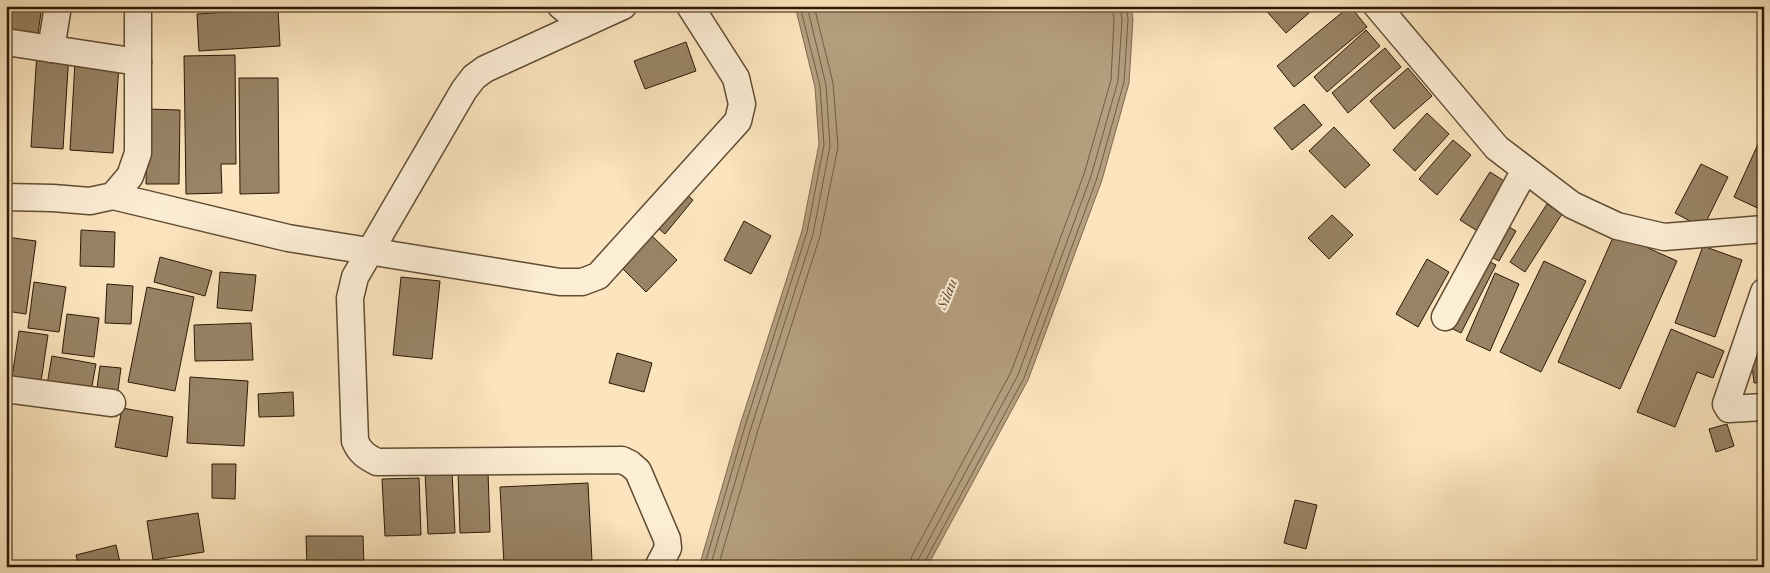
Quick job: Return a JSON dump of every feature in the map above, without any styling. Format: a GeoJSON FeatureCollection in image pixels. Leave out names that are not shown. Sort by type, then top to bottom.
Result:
{"type":"FeatureCollection","features":[{"type":"Feature","properties":{"kind":"street"},"geometry":{"type":"LineString","coordinates":[[51,49],[58,6]]}},
{"type":"Feature","properties":{"kind":"street"},"geometry":{"type":"LineString","coordinates":[[113,196],[130,176],[138,153],[138,6]]}},
{"type":"Feature","properties":{"kind":"street"},"geometry":{"type":"LineString","coordinates":[[562,6],[583,24]]}},
{"type":"Feature","properties":{"kind":"street"},"geometry":{"type":"LineString","coordinates":[[623,6],[485,69],[474,77],[464,90],[355,277],[350,298],[355,441],[359,450],[366,457],[377,462],[622,460],[630,464],[638,472],[667,539],[668,548],[658,567]]}},
{"type":"Feature","properties":{"kind":"street"},"geometry":{"type":"LineString","coordinates":[[6,197],[90,201],[113,196],[288,238],[560,282],[582,282],[598,276],[738,121],[742,104],[736,78],[690,6]]}},
{"type":"Feature","properties":{"kind":"street"},"geometry":{"type":"LineString","coordinates":[[1380,7],[1497,148],[1572,205],[1617,226],[1664,237],[1764,229]]}},
{"type":"Feature","properties":{"kind":"street"},"geometry":{"type":"LineString","coordinates":[[6,42],[138,62]]}},
{"type":"Feature","properties":{"kind":"street"},"geometry":{"type":"LineString","coordinates":[[1445,317],[1525,170]]}},
{"type":"Feature","properties":{"kind":"street"},"geometry":{"type":"LineString","coordinates":[[1764,292],[1726,404],[1730,409],[1764,406]]}},
{"type":"Feature","properties":{"kind":"street"},"geometry":{"type":"LineString","coordinates":[[6,388],[112,403]]}},
{"type":"Feature","properties":{"kind":"water","name":"Silau"},"geometry":{"type":"Polygon","coordinates":[[[795,6],[1131,6],[1133,19],[1129,83],[1102,180],[1028,380],[927,567],[699,567],[740,425],[802,231],[819,144],[815,87],[795,6]]]}},
{"type":"Feature","properties":{"kind":"building"},"geometry":{"type":"Polygon","coordinates":[[[6,6],[42,6],[37,40],[6,35],[6,6]]]}},
{"type":"Feature","properties":{"kind":"building"},"geometry":{"type":"Polygon","coordinates":[[[1262,6],[1317,6],[1286,33],[1262,6]]]}},
{"type":"Feature","properties":{"kind":"building"},"geometry":{"type":"Polygon","coordinates":[[[1350,6],[1367,27],[1294,87],[1277,66],[1350,6]]]}},
{"type":"Feature","properties":{"kind":"building"},"geometry":{"type":"Polygon","coordinates":[[[278,9],[280,46],[199,51],[197,14],[278,9]]]}},
{"type":"Feature","properties":{"kind":"building"},"geometry":{"type":"Polygon","coordinates":[[[1366,30],[1380,46],[1327,92],[1314,77],[1366,30]]]}},
{"type":"Feature","properties":{"kind":"building"},"geometry":{"type":"Polygon","coordinates":[[[686,42],[696,71],[645,89],[634,61],[686,42]]]}},
{"type":"Feature","properties":{"kind":"building"},"geometry":{"type":"Polygon","coordinates":[[[1385,48],[1401,67],[1348,113],[1332,93],[1385,48]]]}},
{"type":"Feature","properties":{"kind":"building"},"geometry":{"type":"Polygon","coordinates":[[[37,51],[69,53],[63,149],[31,147],[37,51]]]}},
{"type":"Feature","properties":{"kind":"building"},"geometry":{"type":"Polygon","coordinates":[[[235,55],[236,164],[221,164],[222,193],[186,194],[184,56],[235,55]]]}},
{"type":"Feature","properties":{"kind":"building"},"geometry":{"type":"Polygon","coordinates":[[[75,62],[119,65],[113,153],[70,150],[75,62]]]}},
{"type":"Feature","properties":{"kind":"building"},"geometry":{"type":"Polygon","coordinates":[[[1408,68],[1432,96],[1394,129],[1370,101],[1408,68]]]}},
{"type":"Feature","properties":{"kind":"building"},"geometry":{"type":"Polygon","coordinates":[[[239,78],[278,78],[279,193],[240,194],[239,78]]]}},
{"type":"Feature","properties":{"kind":"building"},"geometry":{"type":"Polygon","coordinates":[[[1304,104],[1322,125],[1292,150],[1274,128],[1304,104]]]}},
{"type":"Feature","properties":{"kind":"building"},"geometry":{"type":"Polygon","coordinates":[[[147,109],[180,110],[179,184],[146,184],[147,109]]]}},
{"type":"Feature","properties":{"kind":"building"},"geometry":{"type":"Polygon","coordinates":[[[1427,113],[1449,134],[1415,171],[1393,150],[1427,113]]]}},
{"type":"Feature","properties":{"kind":"building"},"geometry":{"type":"Polygon","coordinates":[[[1334,127],[1370,165],[1345,188],[1309,151],[1334,127]]]}},
{"type":"Feature","properties":{"kind":"building"},"geometry":{"type":"Polygon","coordinates":[[[1764,131],[1764,211],[1734,197],[1764,131]]]}},
{"type":"Feature","properties":{"kind":"building"},"geometry":{"type":"Polygon","coordinates":[[[1453,140],[1471,155],[1437,195],[1419,179],[1453,140]]]}},
{"type":"Feature","properties":{"kind":"building"},"geometry":{"type":"Polygon","coordinates":[[[1701,164],[1728,177],[1703,228],[1675,213],[1701,164]]]}},
{"type":"Feature","properties":{"kind":"building"},"geometry":{"type":"Polygon","coordinates":[[[1490,172],[1509,184],[1479,232],[1460,220],[1490,172]]]}},
{"type":"Feature","properties":{"kind":"building"},"geometry":{"type":"Polygon","coordinates":[[[680,189],[693,200],[665,234],[652,223],[680,189]]]}},
{"type":"Feature","properties":{"kind":"building"},"geometry":{"type":"Polygon","coordinates":[[[1547,204],[1562,214],[1525,272],[1510,262],[1547,204]]]}},
{"type":"Feature","properties":{"kind":"building"},"geometry":{"type":"Polygon","coordinates":[[[1332,215],[1353,235],[1329,259],[1308,238],[1332,215]]]}},
{"type":"Feature","properties":{"kind":"building"},"geometry":{"type":"Polygon","coordinates":[[[744,221],[771,236],[751,274],[724,260],[744,221]]]}},
{"type":"Feature","properties":{"kind":"building"},"geometry":{"type":"Polygon","coordinates":[[[1499,221],[1516,231],[1499,261],[1482,252],[1499,221]]]}},
{"type":"Feature","properties":{"kind":"building"},"geometry":{"type":"Polygon","coordinates":[[[81,230],[115,232],[114,267],[80,266],[81,230]]]}},
{"type":"Feature","properties":{"kind":"building"},"geometry":{"type":"Polygon","coordinates":[[[1615,233],[1677,261],[1620,389],[1558,362],[1615,233]]]}},
{"type":"Feature","properties":{"kind":"building"},"geometry":{"type":"Polygon","coordinates":[[[651,235],[677,260],[646,292],[621,267],[651,235]]]}},
{"type":"Feature","properties":{"kind":"building"},"geometry":{"type":"Polygon","coordinates":[[[6,237],[36,241],[26,314],[6,311],[6,237]]]}},
{"type":"Feature","properties":{"kind":"building"},"geometry":{"type":"Polygon","coordinates":[[[1703,246],[1742,260],[1715,337],[1675,323],[1703,246]]]}},
{"type":"Feature","properties":{"kind":"building"},"geometry":{"type":"Polygon","coordinates":[[[160,257],[212,271],[205,296],[154,282],[160,257]]]}},
{"type":"Feature","properties":{"kind":"building"},"geometry":{"type":"Polygon","coordinates":[[[1427,259],[1449,272],[1418,327],[1396,314],[1427,259]]]}},
{"type":"Feature","properties":{"kind":"building"},"geometry":{"type":"Polygon","coordinates":[[[1484,259],[1496,265],[1461,333],[1449,327],[1484,259]]]}},
{"type":"Feature","properties":{"kind":"building"},"geometry":{"type":"Polygon","coordinates":[[[1544,261],[1586,281],[1541,372],[1500,352],[1544,261]]]}},
{"type":"Feature","properties":{"kind":"building"},"geometry":{"type":"Polygon","coordinates":[[[220,272],[256,275],[252,311],[217,308],[220,272]]]}},
{"type":"Feature","properties":{"kind":"building"},"geometry":{"type":"Polygon","coordinates":[[[1495,273],[1519,284],[1490,351],[1466,340],[1495,273]]]}},
{"type":"Feature","properties":{"kind":"building"},"geometry":{"type":"Polygon","coordinates":[[[401,277],[440,281],[432,359],[393,355],[401,277]]]}},
{"type":"Feature","properties":{"kind":"building"},"geometry":{"type":"Polygon","coordinates":[[[34,282],[66,287],[59,332],[28,328],[34,282]]]}},
{"type":"Feature","properties":{"kind":"building"},"geometry":{"type":"Polygon","coordinates":[[[107,284],[133,286],[131,324],[105,323],[107,284]]]}},
{"type":"Feature","properties":{"kind":"building"},"geometry":{"type":"Polygon","coordinates":[[[147,287],[194,297],[175,391],[128,382],[147,287]]]}},
{"type":"Feature","properties":{"kind":"building"},"geometry":{"type":"Polygon","coordinates":[[[67,314],[99,318],[94,357],[62,353],[67,314]]]}},
{"type":"Feature","properties":{"kind":"building"},"geometry":{"type":"Polygon","coordinates":[[[251,323],[253,360],[195,361],[194,325],[251,323]]]}},
{"type":"Feature","properties":{"kind":"building"},"geometry":{"type":"Polygon","coordinates":[[[1671,329],[1724,351],[1713,378],[1697,372],[1675,427],[1637,412],[1671,329]]]}},
{"type":"Feature","properties":{"kind":"building"},"geometry":{"type":"Polygon","coordinates":[[[19,331],[48,335],[40,388],[11,384],[19,331]]]}},
{"type":"Feature","properties":{"kind":"building"},"geometry":{"type":"Polygon","coordinates":[[[1764,345],[1764,382],[1754,383],[1750,346],[1764,345]]]}},
{"type":"Feature","properties":{"kind":"building"},"geometry":{"type":"Polygon","coordinates":[[[617,353],[652,363],[644,392],[609,383],[617,353]]]}},
{"type":"Feature","properties":{"kind":"building"},"geometry":{"type":"Polygon","coordinates":[[[52,356],[96,364],[90,397],[46,390],[52,356]]]}},
{"type":"Feature","properties":{"kind":"building"},"geometry":{"type":"Polygon","coordinates":[[[100,366],[121,368],[117,398],[96,395],[100,366]]]}},
{"type":"Feature","properties":{"kind":"building"},"geometry":{"type":"Polygon","coordinates":[[[190,377],[248,381],[244,446],[187,443],[190,377]]]}},
{"type":"Feature","properties":{"kind":"building"},"geometry":{"type":"Polygon","coordinates":[[[293,392],[294,416],[259,417],[258,394],[293,392]]]}},
{"type":"Feature","properties":{"kind":"building"},"geometry":{"type":"Polygon","coordinates":[[[6,399],[8,399],[9,432],[6,432],[6,399]]]}},
{"type":"Feature","properties":{"kind":"building"},"geometry":{"type":"Polygon","coordinates":[[[122,408],[173,417],[167,457],[115,447],[122,408]]]}},
{"type":"Feature","properties":{"kind":"building"},"geometry":{"type":"Polygon","coordinates":[[[1727,424],[1734,446],[1716,452],[1709,429],[1727,424]]]}},
{"type":"Feature","properties":{"kind":"building"},"geometry":{"type":"Polygon","coordinates":[[[6,440],[9,481],[6,481],[6,440]]]}},
{"type":"Feature","properties":{"kind":"building"},"geometry":{"type":"Polygon","coordinates":[[[212,464],[236,464],[235,499],[212,498],[212,464]]]}},
{"type":"Feature","properties":{"kind":"building"},"geometry":{"type":"Polygon","coordinates":[[[452,471],[455,533],[428,534],[425,472],[452,471]]]}},
{"type":"Feature","properties":{"kind":"building"},"geometry":{"type":"Polygon","coordinates":[[[488,471],[490,532],[460,533],[458,472],[488,471]]]}},
{"type":"Feature","properties":{"kind":"building"},"geometry":{"type":"Polygon","coordinates":[[[419,478],[421,535],[385,536],[382,479],[419,478]]]}},
{"type":"Feature","properties":{"kind":"building"},"geometry":{"type":"Polygon","coordinates":[[[588,483],[592,561],[504,565],[500,487],[588,483]]]}},
{"type":"Feature","properties":{"kind":"building"},"geometry":{"type":"Polygon","coordinates":[[[1295,500],[1317,505],[1306,549],[1284,543],[1295,500]]]}},
{"type":"Feature","properties":{"kind":"building"},"geometry":{"type":"Polygon","coordinates":[[[198,513],[204,552],[153,560],[147,521],[198,513]]]}},
{"type":"Feature","properties":{"kind":"building"},"geometry":{"type":"Polygon","coordinates":[[[306,536],[363,536],[364,567],[307,567],[306,536]]]}},
{"type":"Feature","properties":{"kind":"building"},"geometry":{"type":"Polygon","coordinates":[[[116,545],[121,567],[79,567],[76,555],[116,545]]]}}]}
